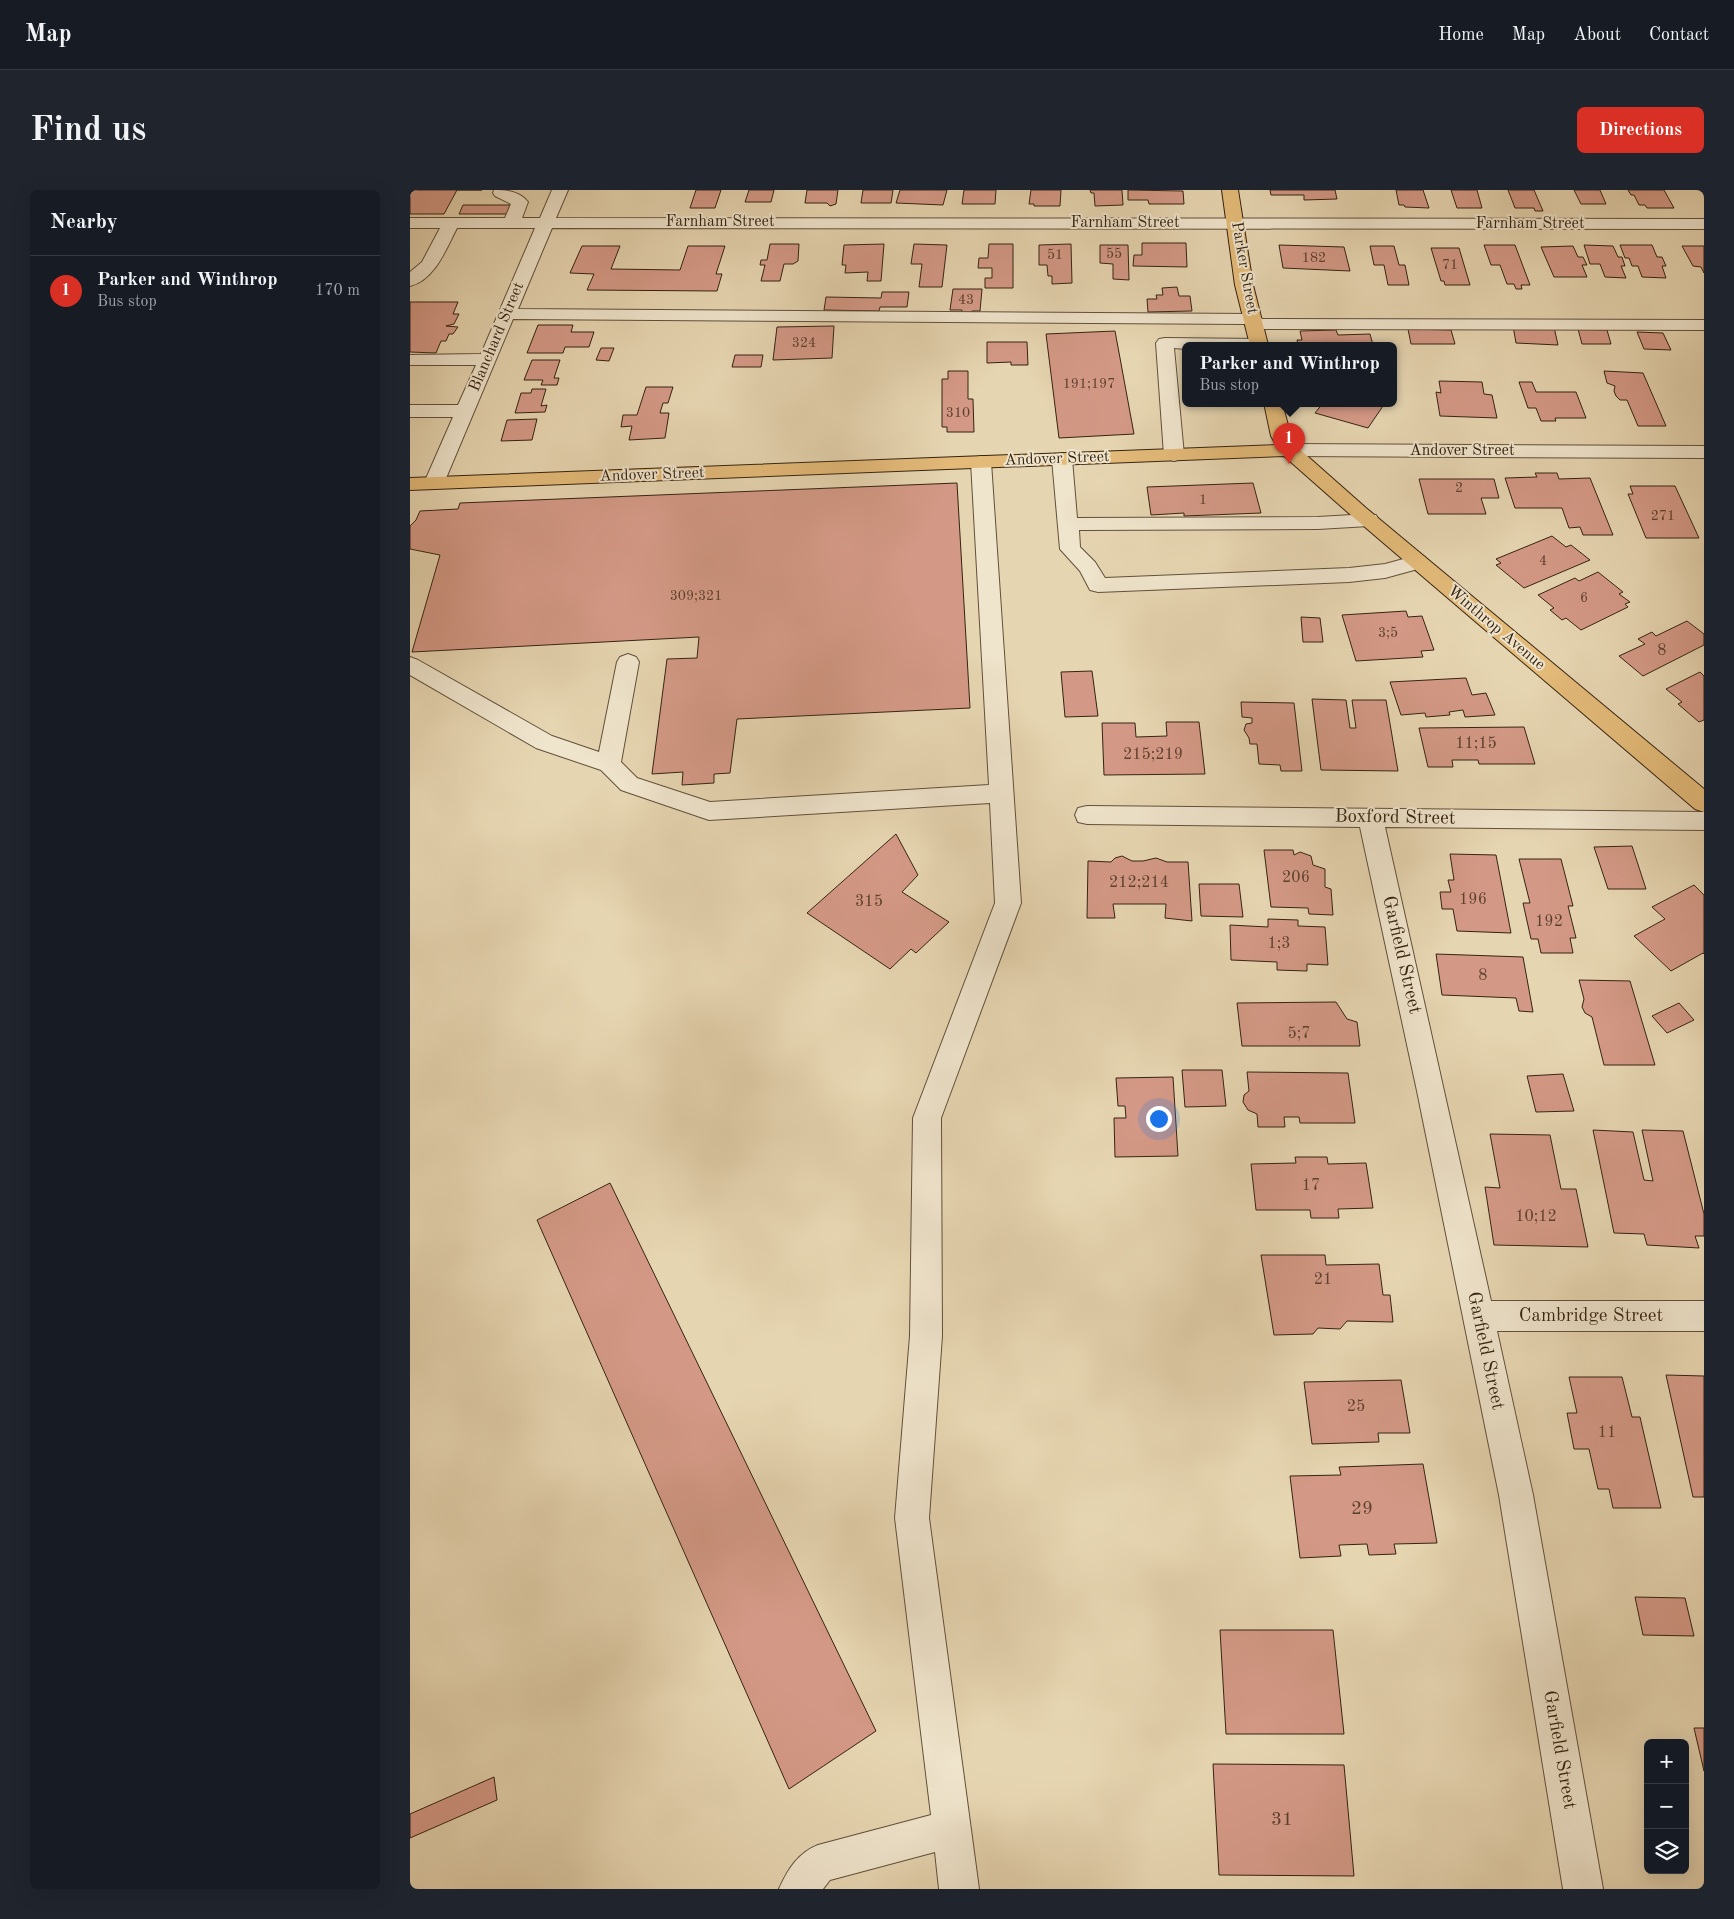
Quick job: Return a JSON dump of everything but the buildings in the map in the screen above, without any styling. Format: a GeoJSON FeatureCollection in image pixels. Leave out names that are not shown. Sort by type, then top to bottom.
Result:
{"type":"FeatureCollection","features":[{"type":"Feature","properties":{"kind":"main road","name":"Parker Street"},"geometry":{"type":"LineString","coordinates":[[1230,190],[1244,285],[1258,342]]}},
{"type":"Feature","properties":{"kind":"main road"},"geometry":{"type":"LineString","coordinates":[[1274,407],[1281,436],[1289,450]]}},
{"type":"Feature","properties":{"kind":"main road","name":"Andover Street"},"geometry":{"type":"LineString","coordinates":[[410,484],[1289,450]]}},
{"type":"Feature","properties":{"kind":"main road","name":"Winthrop Avenue"},"geometry":{"type":"LineString","coordinates":[[1289,450],[1704,804]]}},
{"type":"Feature","properties":{"kind":"street"},"geometry":{"type":"LineString","coordinates":[[502,190],[501,193],[520,202],[512,222]]}},
{"type":"Feature","properties":{"kind":"street","name":"Blanchard Street"},"geometry":{"type":"LineString","coordinates":[[434,483],[560,190]]}},
{"type":"Feature","properties":{"kind":"street"},"geometry":{"type":"LineString","coordinates":[[410,281],[429,265],[451,222]]}},
{"type":"Feature","properties":{"kind":"street","name":"Farnham Street"},"geometry":{"type":"LineString","coordinates":[[410,223],[1704,224]]}},
{"type":"Feature","properties":{"kind":"street"},"geometry":{"type":"LineString","coordinates":[[507,314],[1704,325]]}},
{"type":"Feature","properties":{"kind":"street"},"geometry":{"type":"LineString","coordinates":[[1174,455],[1165,343],[1182,343]]}},
{"type":"Feature","properties":{"kind":"street"},"geometry":{"type":"LineString","coordinates":[[410,360],[488,359]]}},
{"type":"Feature","properties":{"kind":"street"},"geometry":{"type":"LineString","coordinates":[[410,411],[465,411]]}},
{"type":"Feature","properties":{"kind":"street","name":"Andover Street"},"geometry":{"type":"LineString","coordinates":[[1289,450],[1704,452]]}},
{"type":"Feature","properties":{"kind":"street"},"geometry":{"type":"LineString","coordinates":[[1062,459],[1070,549],[1088,567],[1098,585],[1349,574],[1386,571],[1418,562]]}},
{"type":"Feature","properties":{"kind":"street"},"geometry":{"type":"LineString","coordinates":[[959,1889],[912,1518],[926,1336],[928,1118],[1008,903],[981,462]]}},
{"type":"Feature","properties":{"kind":"street"},"geometry":{"type":"LineString","coordinates":[[1068,524],[1318,523],[1369,520]]}},
{"type":"Feature","properties":{"kind":"street"},"geometry":{"type":"LineString","coordinates":[[609,764],[628,662]]}},
{"type":"Feature","properties":{"kind":"street"},"geometry":{"type":"LineString","coordinates":[[410,665],[544,742],[609,764],[628,784],[709,811],[1001,793]]}},
{"type":"Feature","properties":{"kind":"street","name":"Boxford Street"},"geometry":{"type":"LineString","coordinates":[[1087,815],[1704,821]]}},
{"type":"Feature","properties":{"kind":"street","name":"Garfield Street"},"geometry":{"type":"LineString","coordinates":[[1370,817],[1431,1091],[1516,1495],[1583,1889]]}},
{"type":"Feature","properties":{"kind":"street","name":"Cambridge Street"},"geometry":{"type":"LineString","coordinates":[[1478,1316],[1704,1316]]}},
{"type":"Feature","properties":{"kind":"street"},"geometry":{"type":"LineString","coordinates":[[799,1889],[818,1864],[951,1829]]}},
{"type":"Feature","properties":{"kind":"place","name":"Parker and Winthrop"},"geometry":{"type":"Point","coordinates":[1289,464]}}]}
